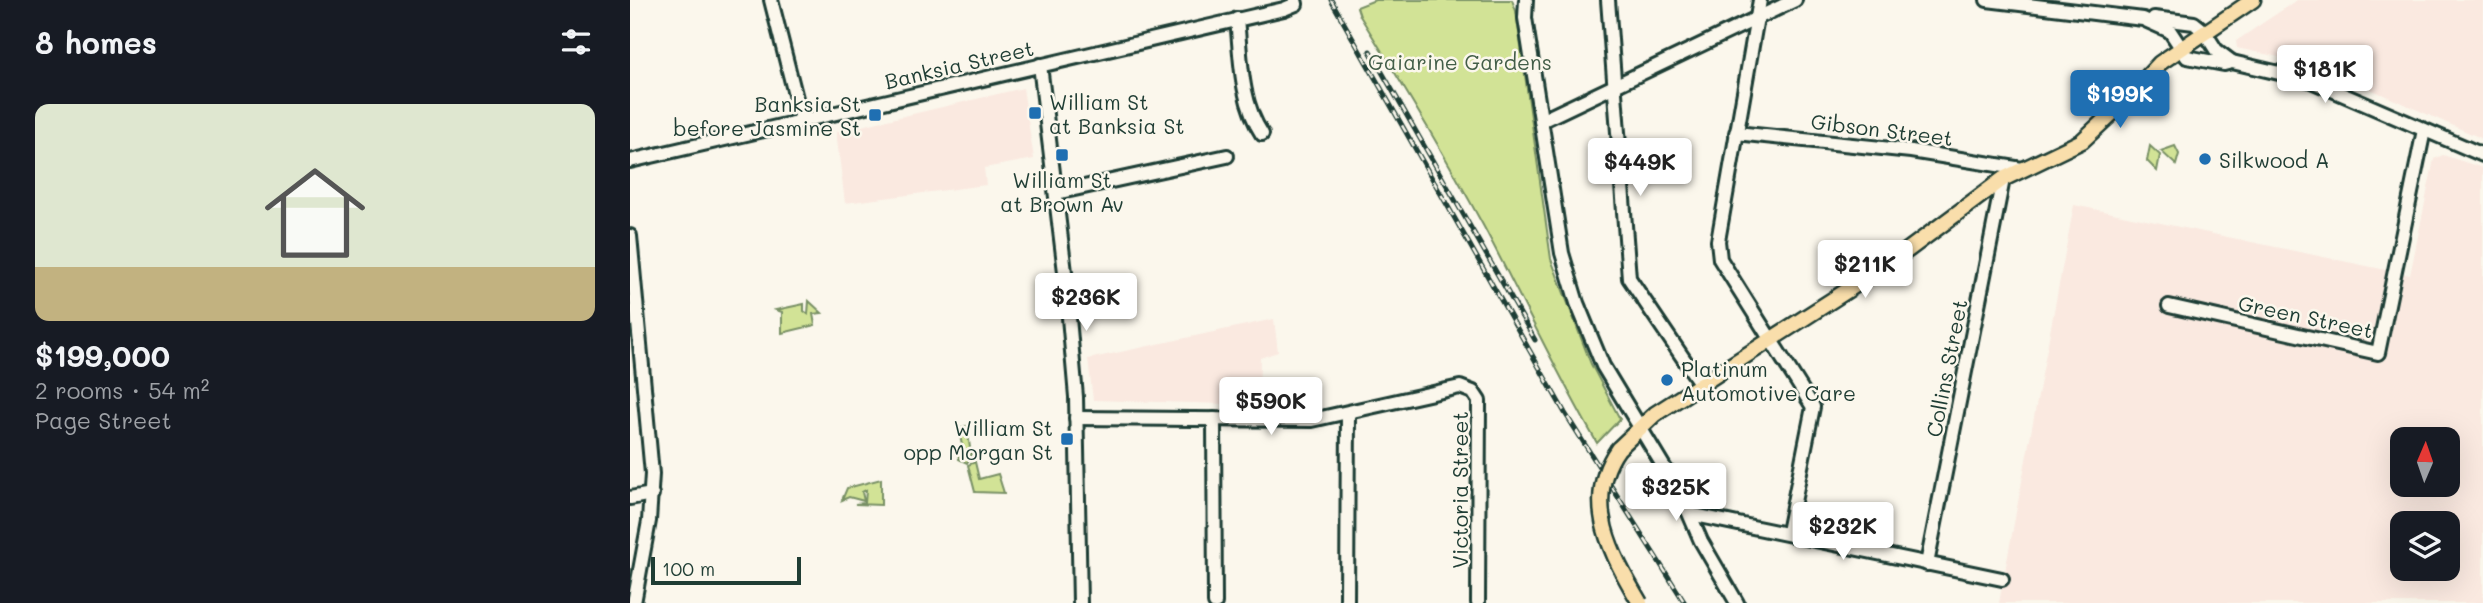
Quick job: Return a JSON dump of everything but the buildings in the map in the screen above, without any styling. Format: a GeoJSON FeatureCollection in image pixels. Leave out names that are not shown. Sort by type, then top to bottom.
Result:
{"type":"FeatureCollection","features":[{"type":"Feature","properties":{"kind":"main road"},"geometry":{"type":"LineString","coordinates":[[1640,603],[1610,551],[1600,508],[1604,482],[1618,449],[1638,428],[1893,261],[2003,179],[2082,141],[2124,102],[2160,63],[2253,0]]}},
{"type":"Feature","properties":{"kind":"street"},"geometry":{"type":"LineString","coordinates":[[771,0],[802,122]]}},
{"type":"Feature","properties":{"kind":"street"},"geometry":{"type":"LineString","coordinates":[[1518,0],[1525,18]]}},
{"type":"Feature","properties":{"kind":"street"},"geometry":{"type":"LineString","coordinates":[[1526,0],[1525,18],[1562,253],[1577,303],[1604,366],[1638,428],[1664,467],[1690,514],[1701,541],[1737,603]]}},
{"type":"Feature","properties":{"kind":"street"},"geometry":{"type":"LineString","coordinates":[[1608,0],[1629,278],[1702,386]]}},
{"type":"Feature","properties":{"kind":"street"},"geometry":{"type":"LineString","coordinates":[[1760,0],[1718,241],[1720,259],[1813,407],[1788,532]]}},
{"type":"Feature","properties":{"kind":"street"},"geometry":{"type":"LineString","coordinates":[[1541,121],[1795,0]]}},
{"type":"Feature","properties":{"kind":"street"},"geometry":{"type":"LineString","coordinates":[[1987,0],[2189,22],[2204,31],[2216,50],[2232,62],[2309,80],[2483,155]]}},
{"type":"Feature","properties":{"kind":"street","name":"Banksia Street"},"geometry":{"type":"LineString","coordinates":[[630,162],[1237,19],[1296,2]]}},
{"type":"Feature","properties":{"kind":"street"},"geometry":{"type":"LineString","coordinates":[[1237,19],[1243,84],[1252,120],[1262,134]]}},
{"type":"Feature","properties":{"kind":"street"},"geometry":{"type":"LineString","coordinates":[[2143,19],[2170,31],[2187,57],[2224,64],[2232,62]]}},
{"type":"Feature","properties":{"kind":"street"},"geometry":{"type":"LineString","coordinates":[[1040,65],[1056,194],[1076,418],[1080,603]]}},
{"type":"Feature","properties":{"kind":"street","name":"Green Street"},"geometry":{"type":"LineString","coordinates":[[2169,306],[2378,353],[2424,130]]}},
{"type":"Feature","properties":{"kind":"street","name":"Gibson Street"},"geometry":{"type":"LineString","coordinates":[[1736,133],[1911,151],[2022,169]]}},
{"type":"Feature","properties":{"kind":"street"},"geometry":{"type":"LineString","coordinates":[[1056,194],[1227,156]]}},
{"type":"Feature","properties":{"kind":"street","name":"Collins Street"},"geometry":{"type":"LineString","coordinates":[[1927,564],[2003,179]]}},
{"type":"Feature","properties":{"kind":"street"},"geometry":{"type":"LineString","coordinates":[[630,236],[652,494],[634,603]]}},
{"type":"Feature","properties":{"kind":"street","name":"Victoria Street"},"geometry":{"type":"LineString","coordinates":[[1348,413],[1460,387],[1473,392],[1479,401],[1478,603]]}},
{"type":"Feature","properties":{"kind":"street"},"geometry":{"type":"LineString","coordinates":[[1076,418],[1298,421],[1348,413],[1346,603]]}},
{"type":"Feature","properties":{"kind":"street"},"geometry":{"type":"LineString","coordinates":[[1214,419],[1215,603]]}},
{"type":"Feature","properties":{"kind":"street"},"geometry":{"type":"LineString","coordinates":[[630,498],[652,494]]}},
{"type":"Feature","properties":{"kind":"street"},"geometry":{"type":"LineString","coordinates":[[1690,514],[1788,532],[2002,579]]}},
{"type":"Feature","properties":{"kind":"shaded area"},"geometry":{"type":"Polygon","coordinates":[[[2297,0],[2483,0],[2483,139],[2316,65],[2237,48],[2236,41],[2297,0]]]}},
{"type":"Feature","properties":{"kind":"shaded area"},"geometry":{"type":"Polygon","coordinates":[[[1023,88],[1034,159],[984,168],[986,185],[845,203],[836,132],[1023,88]]]}},
{"type":"Feature","properties":{"kind":"shaded area"},"geometry":{"type":"Polygon","coordinates":[[[2443,155],[2483,168],[2483,603],[1999,603],[2074,205],[2410,275],[2434,159],[2443,155]]]}},
{"type":"Feature","properties":{"kind":"shaded area"},"geometry":{"type":"Polygon","coordinates":[[[1274,319],[1278,352],[1260,358],[1259,405],[1093,400],[1088,359],[1274,319]]]}},
{"type":"Feature","properties":{"kind":"green space","name":"Gaiarine Gardens"},"geometry":{"type":"Polygon","coordinates":[[[1375,0],[1512,0],[1516,11],[1551,259],[1591,364],[1620,419],[1597,443],[1469,200],[1360,16],[1357,7],[1375,0]]]}},
{"type":"Feature","properties":{"kind":"green space"},"geometry":{"type":"Polygon","coordinates":[[[2150,146],[2160,155],[2157,171],[2147,161],[2150,146]]]}},
{"type":"Feature","properties":{"kind":"green space"},"geometry":{"type":"Polygon","coordinates":[[[2175,146],[2179,154],[2176,165],[2161,151],[2175,146]]]}},
{"type":"Feature","properties":{"kind":"green space"},"geometry":{"type":"Polygon","coordinates":[[[809,301],[822,313],[813,314],[815,325],[782,333],[782,312],[776,310],[804,304],[804,311],[808,314],[809,301]]]}},
{"type":"Feature","properties":{"kind":"green space"},"geometry":{"type":"Polygon","coordinates":[[[967,426],[971,455],[967,463],[959,459],[958,452],[963,449],[958,428],[967,426]]]}},
{"type":"Feature","properties":{"kind":"green space"},"geometry":{"type":"Polygon","coordinates":[[[975,462],[979,479],[998,474],[1004,493],[975,492],[968,465],[975,462]]]}},
{"type":"Feature","properties":{"kind":"green space"},"geometry":{"type":"Polygon","coordinates":[[[881,479],[881,505],[855,504],[865,503],[866,490],[862,492],[864,501],[849,497],[842,500],[847,488],[881,479]]]}},
{"type":"Feature","properties":{"kind":"railway"},"geometry":{"type":"LineString","coordinates":[[1331,0],[1565,413],[1685,603]]}},
{"type":"Feature","properties":{"kind":"railway"},"geometry":{"type":"LineString","coordinates":[[1370,51],[1535,340]]}},
{"type":"Feature","properties":{"kind":"place","name":"William St at Banksia St"},"geometry":{"type":"Point","coordinates":[1035,113]}},
{"type":"Feature","properties":{"kind":"place","name":"Banksia St before Jasmine St"},"geometry":{"type":"Point","coordinates":[875,115]}},
{"type":"Feature","properties":{"kind":"place","name":"William St at Brown Av"},"geometry":{"type":"Point","coordinates":[1062,155]}},
{"type":"Feature","properties":{"kind":"place","name":"Silkwood A"},"geometry":{"type":"Point","coordinates":[2205,159]}},
{"type":"Feature","properties":{"kind":"place","name":"Platinum Automotive Care"},"geometry":{"type":"Point","coordinates":[1667,380]}},
{"type":"Feature","properties":{"kind":"place","name":"William St opp Morgan St"},"geometry":{"type":"Point","coordinates":[1067,439]}}]}
